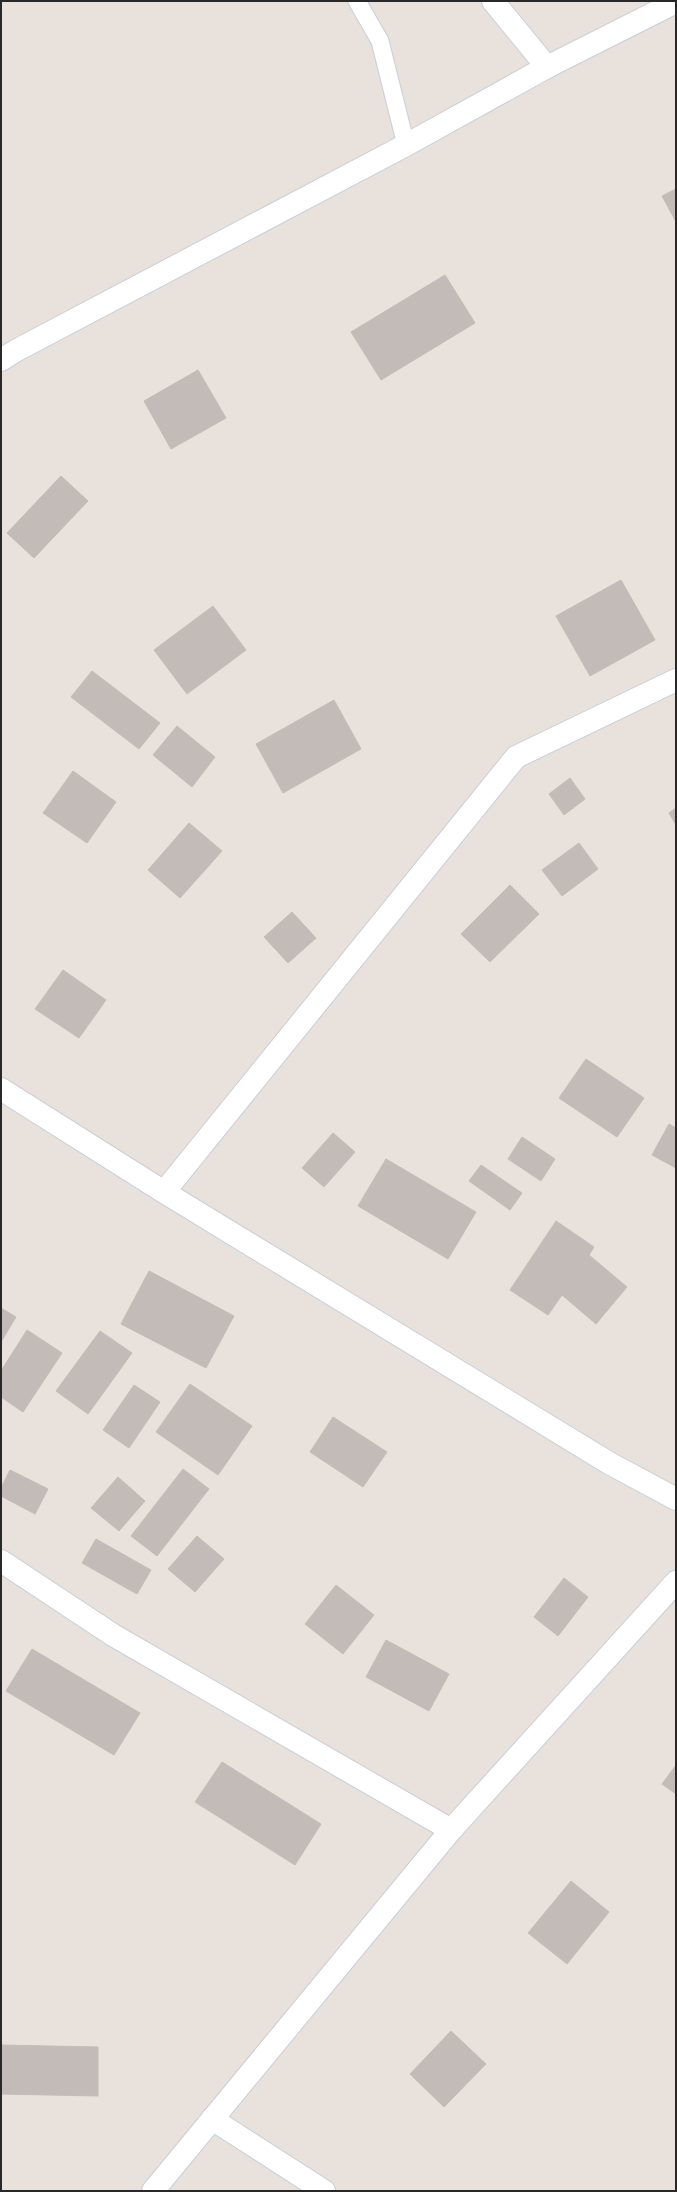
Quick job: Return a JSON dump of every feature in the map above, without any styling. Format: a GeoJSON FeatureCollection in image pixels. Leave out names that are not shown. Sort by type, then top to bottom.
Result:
{"type":"FeatureCollection","features":[{"type":"Feature","properties":{"kind":"street"},"geometry":{"type":"LineString","coordinates":[[492,1],[548,67]]}},
{"type":"Feature","properties":{"kind":"street"},"geometry":{"type":"LineString","coordinates":[[1,360],[406,145],[548,67],[676,2]]}},
{"type":"Feature","properties":{"kind":"street"},"geometry":{"type":"LineString","coordinates":[[164,1192],[516,757],[676,680]]}},
{"type":"Feature","properties":{"kind":"street"},"geometry":{"type":"LineString","coordinates":[[1,1089],[164,1192],[609,1463],[676,1499]]}},
{"type":"Feature","properties":{"kind":"street"},"geometry":{"type":"LineString","coordinates":[[1,1561],[114,1635],[451,1830]]}},
{"type":"Feature","properties":{"kind":"street"},"geometry":{"type":"LineString","coordinates":[[153,2191],[451,1830],[676,1582]]}},
{"type":"Feature","properties":{"kind":"street"},"geometry":{"type":"LineString","coordinates":[[212,2119],[324,2191]]}},
{"type":"Feature","properties":{"kind":"lane"},"geometry":{"type":"LineString","coordinates":[[357,1],[380,40],[406,145]]}},
{"type":"Feature","properties":{"kind":"building"},"geometry":{"type":"Polygon","coordinates":[[[676,189],[676,222],[662,196],[676,189]]]}},
{"type":"Feature","properties":{"kind":"building"},"geometry":{"type":"Polygon","coordinates":[[[445,275],[475,323],[381,380],[351,332],[445,275]]]}},
{"type":"Feature","properties":{"kind":"building"},"geometry":{"type":"Polygon","coordinates":[[[198,370],[226,418],[171,449],[144,401],[198,370]]]}},
{"type":"Feature","properties":{"kind":"building"},"geometry":{"type":"Polygon","coordinates":[[[61,476],[88,501],[34,558],[7,533],[61,476]]]}},
{"type":"Feature","properties":{"kind":"building"},"geometry":{"type":"Polygon","coordinates":[[[621,580],[655,640],[590,676],[556,616],[621,580]]]}},
{"type":"Feature","properties":{"kind":"building"},"geometry":{"type":"Polygon","coordinates":[[[213,606],[246,650],[187,694],[154,650],[213,606]]]}},
{"type":"Feature","properties":{"kind":"building"},"geometry":{"type":"Polygon","coordinates":[[[92,671],[160,723],[139,749],[71,697],[92,671]]]}},
{"type":"Feature","properties":{"kind":"building"},"geometry":{"type":"Polygon","coordinates":[[[334,700],[361,749],[283,793],[256,744],[334,700]]]}},
{"type":"Feature","properties":{"kind":"building"},"geometry":{"type":"Polygon","coordinates":[[[177,726],[215,757],[192,787],[153,755],[177,726]]]}},
{"type":"Feature","properties":{"kind":"building"},"geometry":{"type":"Polygon","coordinates":[[[73,771],[116,802],[87,843],[43,813],[73,771]]]}},
{"type":"Feature","properties":{"kind":"building"},"geometry":{"type":"Polygon","coordinates":[[[570,778],[585,799],[564,815],[549,794],[570,778]]]}},
{"type":"Feature","properties":{"kind":"building"},"geometry":{"type":"Polygon","coordinates":[[[676,808],[676,825],[669,813],[676,808]]]}},
{"type":"Feature","properties":{"kind":"building"},"geometry":{"type":"Polygon","coordinates":[[[189,823],[222,851],[180,898],[148,870],[189,823]]]}},
{"type":"Feature","properties":{"kind":"building"},"geometry":{"type":"Polygon","coordinates":[[[579,843],[598,869],[562,896],[542,870],[579,843]]]}},
{"type":"Feature","properties":{"kind":"building"},"geometry":{"type":"Polygon","coordinates":[[[510,885],[539,914],[490,962],[461,934],[510,885]]]}},
{"type":"Feature","properties":{"kind":"building"},"geometry":{"type":"Polygon","coordinates":[[[292,912],[316,938],[288,963],[264,937],[292,912]]]}},
{"type":"Feature","properties":{"kind":"building"},"geometry":{"type":"Polygon","coordinates":[[[63,970],[106,1000],[79,1038],[35,1009],[63,970]]]}},
{"type":"Feature","properties":{"kind":"building"},"geometry":{"type":"Polygon","coordinates":[[[586,1059],[644,1098],[617,1137],[559,1098],[586,1059]]]}},
{"type":"Feature","properties":{"kind":"building"},"geometry":{"type":"Polygon","coordinates":[[[669,1124],[676,1128],[676,1168],[652,1155],[669,1124]]]}},
{"type":"Feature","properties":{"kind":"building"},"geometry":{"type":"Polygon","coordinates":[[[333,1133],[355,1152],[324,1187],[302,1168],[333,1133]]]}},
{"type":"Feature","properties":{"kind":"building"},"geometry":{"type":"Polygon","coordinates":[[[522,1137],[555,1159],[541,1181],[508,1159],[522,1137]]]}},
{"type":"Feature","properties":{"kind":"building"},"geometry":{"type":"Polygon","coordinates":[[[386,1159],[476,1212],[448,1259],[358,1206],[386,1159]]]}},
{"type":"Feature","properties":{"kind":"building"},"geometry":{"type":"Polygon","coordinates":[[[481,1165],[522,1193],[510,1210],[469,1181],[481,1165]]]}},
{"type":"Feature","properties":{"kind":"building"},"geometry":{"type":"Polygon","coordinates":[[[556,1221],[594,1247],[589,1255],[627,1287],[596,1324],[562,1295],[548,1315],[510,1290],[556,1221]]]}},
{"type":"Feature","properties":{"kind":"building"},"geometry":{"type":"Polygon","coordinates":[[[149,1271],[234,1316],[206,1368],[121,1324],[149,1271]]]}},
{"type":"Feature","properties":{"kind":"building"},"geometry":{"type":"Polygon","coordinates":[[[1,1308],[16,1317],[1,1342],[1,1308]]]}},
{"type":"Feature","properties":{"kind":"building"},"geometry":{"type":"Polygon","coordinates":[[[27,1330],[62,1353],[23,1412],[1,1397],[1,1371],[27,1330]]]}},
{"type":"Feature","properties":{"kind":"building"},"geometry":{"type":"Polygon","coordinates":[[[100,1331],[132,1353],[88,1414],[56,1391],[100,1331]]]}},
{"type":"Feature","properties":{"kind":"building"},"geometry":{"type":"Polygon","coordinates":[[[190,1384],[252,1426],[218,1475],[156,1432],[190,1384]]]}},
{"type":"Feature","properties":{"kind":"building"},"geometry":{"type":"Polygon","coordinates":[[[134,1385],[160,1402],[129,1448],[103,1430],[134,1385]]]}},
{"type":"Feature","properties":{"kind":"building"},"geometry":{"type":"Polygon","coordinates":[[[333,1417],[387,1452],[363,1487],[310,1452],[333,1417]]]}},
{"type":"Feature","properties":{"kind":"building"},"geometry":{"type":"Polygon","coordinates":[[[183,1469],[209,1489],[157,1556],[131,1536],[183,1469]]]}},
{"type":"Feature","properties":{"kind":"building"},"geometry":{"type":"Polygon","coordinates":[[[10,1470],[48,1489],[35,1514],[1,1496],[1,1488],[10,1470]]]}},
{"type":"Feature","properties":{"kind":"building"},"geometry":{"type":"Polygon","coordinates":[[[118,1477],[145,1501],[119,1531],[91,1508],[118,1477]]]}},
{"type":"Feature","properties":{"kind":"building"},"geometry":{"type":"Polygon","coordinates":[[[197,1536],[224,1559],[195,1592],[168,1569],[197,1536]]]}},
{"type":"Feature","properties":{"kind":"building"},"geometry":{"type":"Polygon","coordinates":[[[96,1539],[151,1570],[137,1594],[82,1563],[96,1539]]]}},
{"type":"Feature","properties":{"kind":"building"},"geometry":{"type":"Polygon","coordinates":[[[564,1578],[588,1597],[558,1636],[534,1617],[564,1578]]]}},
{"type":"Feature","properties":{"kind":"building"},"geometry":{"type":"Polygon","coordinates":[[[336,1585],[374,1615],[343,1654],[305,1624],[336,1585]]]}},
{"type":"Feature","properties":{"kind":"building"},"geometry":{"type":"Polygon","coordinates":[[[386,1640],[449,1674],[429,1711],[366,1677],[386,1640]]]}},
{"type":"Feature","properties":{"kind":"building"},"geometry":{"type":"Polygon","coordinates":[[[32,1649],[140,1713],[114,1755],[6,1691],[32,1649]]]}},
{"type":"Feature","properties":{"kind":"building"},"geometry":{"type":"Polygon","coordinates":[[[222,1762],[321,1824],[295,1865],[195,1802],[222,1762]]]}},
{"type":"Feature","properties":{"kind":"building"},"geometry":{"type":"Polygon","coordinates":[[[676,1765],[676,1794],[662,1784],[676,1765]]]}},
{"type":"Feature","properties":{"kind":"building"},"geometry":{"type":"Polygon","coordinates":[[[571,1881],[609,1912],[567,1964],[528,1933],[571,1881]]]}},
{"type":"Feature","properties":{"kind":"building"},"geometry":{"type":"Polygon","coordinates":[[[451,2031],[486,2064],[444,2107],[410,2074],[451,2031]]]}},
{"type":"Feature","properties":{"kind":"building"},"geometry":{"type":"Polygon","coordinates":[[[1,2045],[98,2047],[98,2096],[1,2094],[1,2045]]]}}]}
